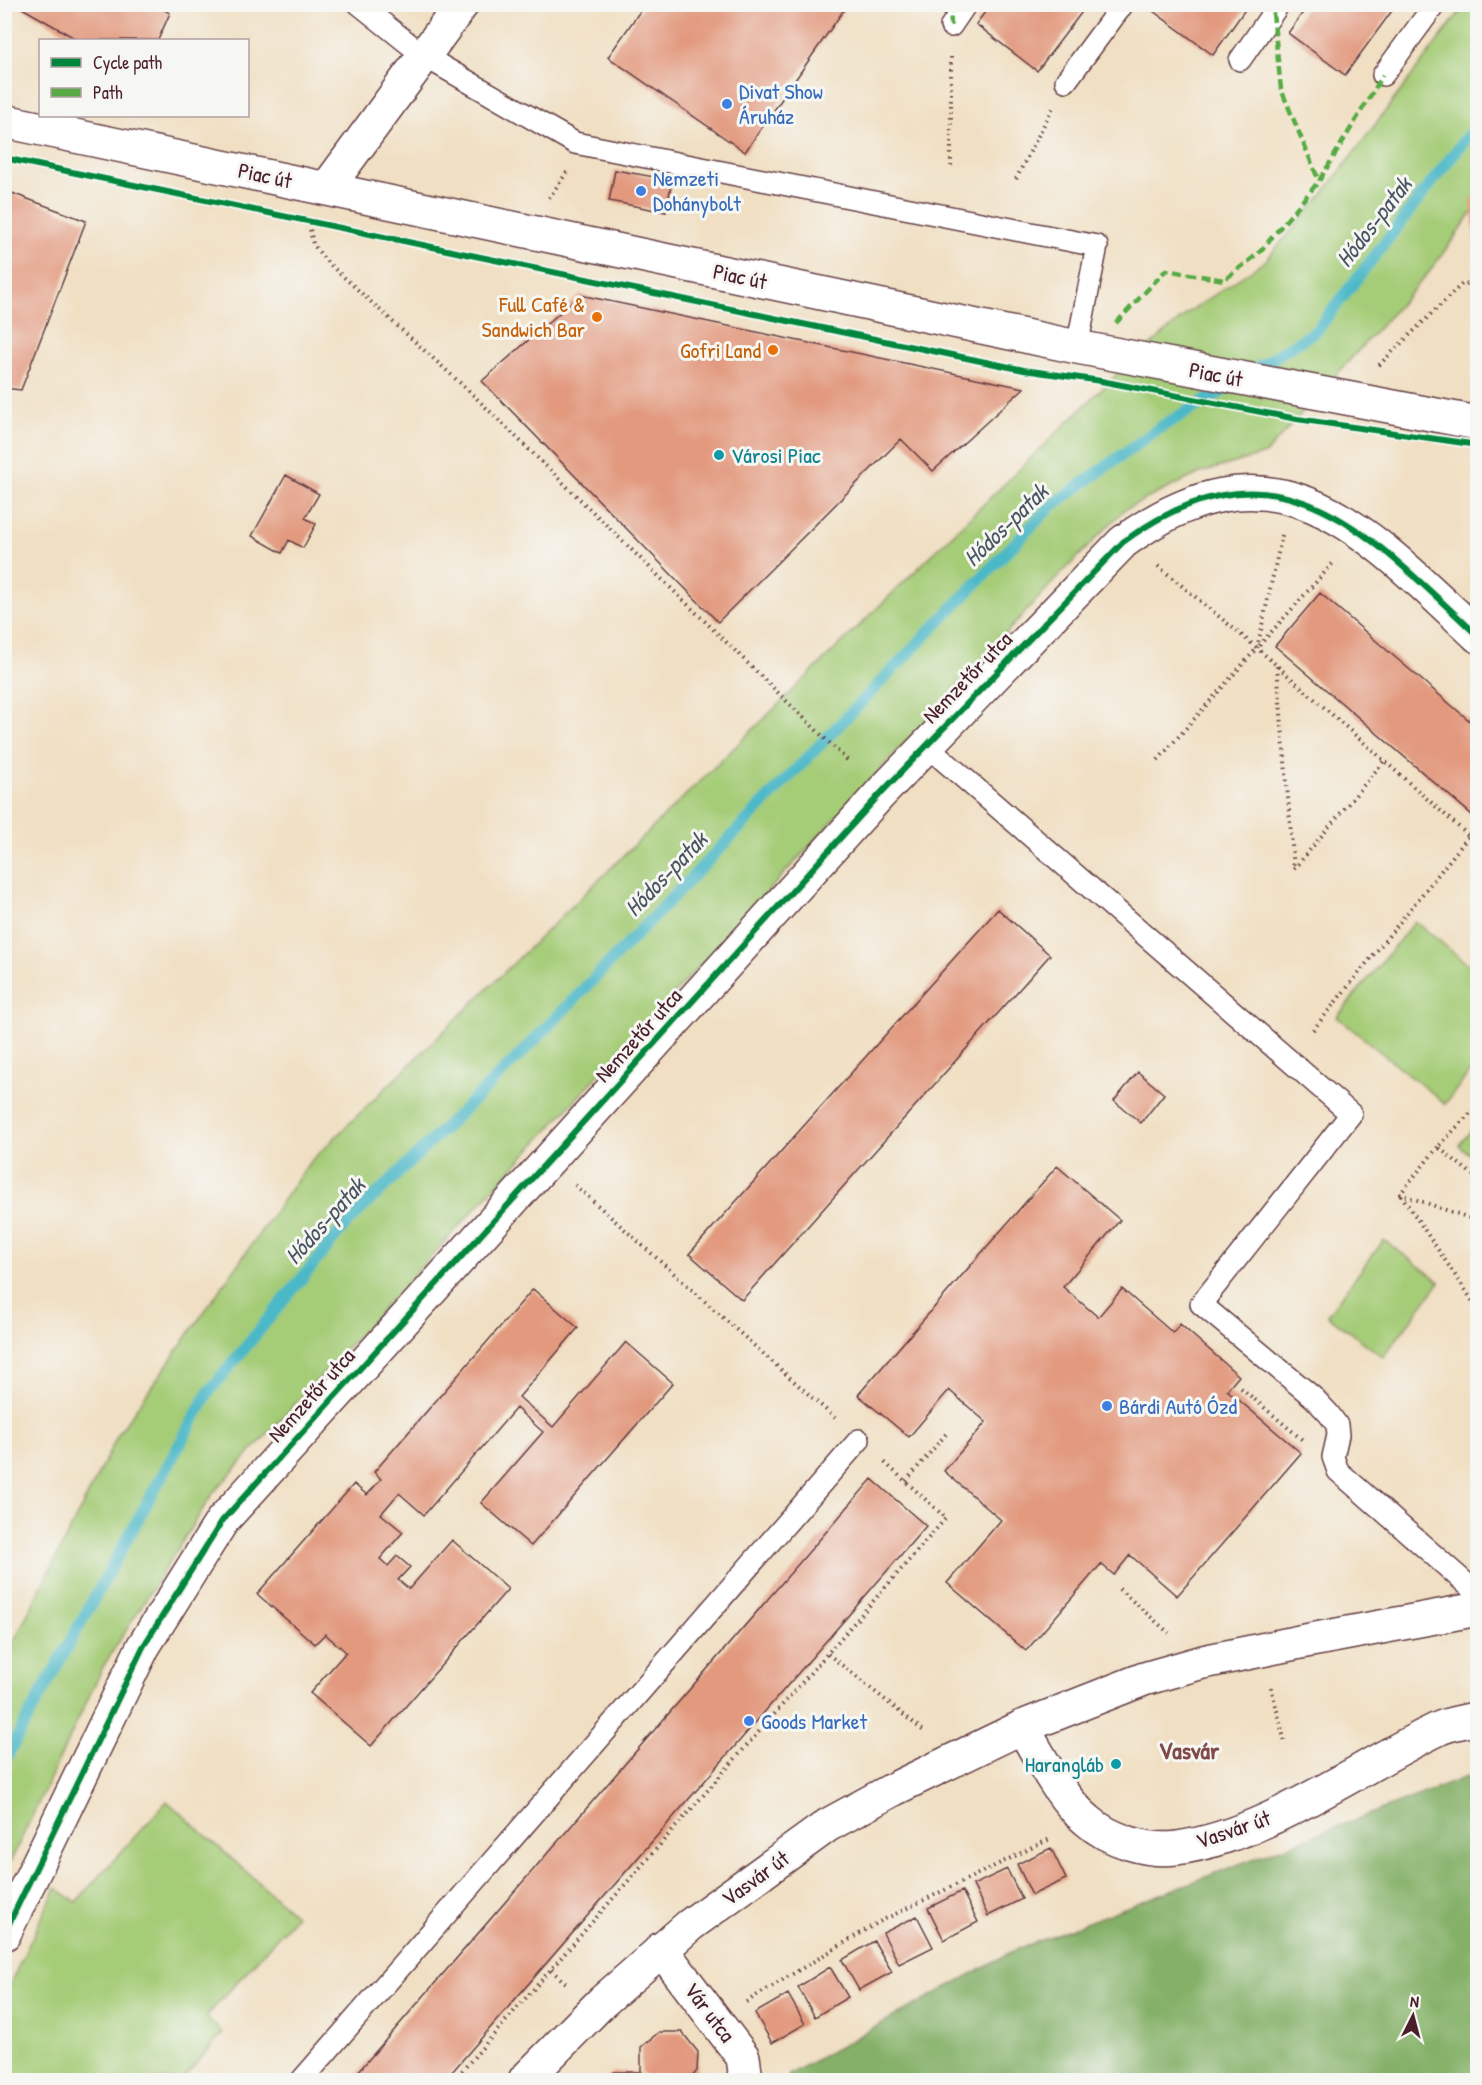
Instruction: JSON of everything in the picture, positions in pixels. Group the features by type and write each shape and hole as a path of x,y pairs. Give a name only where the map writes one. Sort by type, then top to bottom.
{"street":[{"path":"327,188 462,4"},
{"name":"Piac út","path":"4,121 1077,347 1309,393 1478,423"},
{"name":"Nemzetőr utca","path":"4,1934 143,1647 222,1521 926,745 1123,542 1150,522 1180,506 1222,495 1268,494 1290,498 1315,505 1386,549 1478,636"},
{"name":"Vasvár út","path":"525,2080 602,2002 661,1949 828,1825 894,1789 1022,1727 1144,1679 1203,1662 1478,1609"},
{"name":"Vasvár út","path":"1022,1727 1070,1803 1087,1821 1110,1836 1140,1846 1175,1848 1254,1826 1440,1728 1478,1718"},
{"name":"Vár utca","path":"661,1949 717,2019 743,2057 746,2072 743,2080"}],"lane":[{"path":"359,4 424,56 575,144 1096,246 1077,347"},
{"path":"951,26 966,4"},
{"path":"1066,81 1123,4"},
{"path":"1240,60 1279,4"},
{"path":"1383,75 1436,4"},
{"path":"926,745 1351,1114 1201,1304 1321,1406 1337,1425 1338,1435 1333,1457 1338,1471 1478,1594"},
{"path":"302,2080 859,1440"}],"path":[{"path":"951,26 951,166"},
{"path":"1016,179 1066,81"},
{"path":"548,200 585,145"},
{"path":"327,188 316,203 309,223 313,244 324,260 469,391 850,763"},
{"path":"299,220 320,225"},
{"path":"1344,399 1464,283 1478,286"},
{"path":"1257,648 1290,498"},
{"path":"1158,760 1359,531"},
{"path":"1151,560 1257,648 1478,844"},
{"path":"1277,666 1294,869 1384,761"},
{"path":"1313,1030 1468,836"},
{"path":"1400,1194 1438,1147 1478,1105"},
{"path":"1438,1147 1478,1179"},
{"path":"1400,1194 1478,1221"},
{"path":"1400,1194 1478,1309"},
{"path":"1241,1388 1278,1418"},
{"path":"906,1482 946,1434"},
{"path":"1119,1589 1169,1633"},
{"path":"828,1654 928,1734"},
{"path":"1269,1681 1285,1743"},
{"path":"717,2019 879,1922 1087,1821"},
{"path":"551,1970 569,1987"}],"green space":[{"path":"1465,5 1477,5 1477,206 1430,271 1265,454 1200,473 1125,509 1055,580 213,1493 104,1665 5,1873 5,1659 119,1433 309,1163 1119,372 1189,312 1265,261 1323,194"},
{"path":"1415,921 1477,972 1477,1063 1445,1104 1337,1017"},
{"path":"1477,1124 1477,1161 1459,1145"},
{"path":"1384,1240 1440,1282 1383,1357 1327,1315"},
{"path":"1477,1773 1477,2080 786,2080 790,2074 1015,1950"},
{"path":"167,1801 296,1916 206,2017 223,2033 182,2080 5,2080 5,1994 56,1888 76,1902"}],"building":[{"path":"15,4 153,4 170,13 158,39 76,39"},
{"name":"Divat Show Áruház","path":"645,4 848,4 745,152 608,57"},
{"path":"991,4 1088,4 1037,71 976,24"},
{"path":"1152,4 1249,4 1213,55 1149,8"},
{"path":"1309,4 1397,4 1345,75 1288,33"},
{"name":"Nemzeti Dohánybolt","path":"615,170 672,180 666,212 609,201"},
{"path":"4,190 86,221 21,390 4,388"},
{"path":"1478,192 1478,249 1476,249 1471,200"},
{"name":"Városi Piac","path":"580,295 1024,388 933,471 901,439 718,622 482,381"},
{"path":"286,475 319,494 305,518 316,524 303,548 289,540 282,553 252,536"},
{"path":"1320,593 1478,728 1478,820 1275,646"},
{"path":"998,909 1050,955 742,1300 689,1254"},
{"path":"1138,1072 1164,1094 1141,1123 1114,1101"},
{"name":"Bárdi Autó Ózd","path":"1057,1166 1120,1220 1063,1287 1098,1317 1122,1289 1173,1333 1180,1324 1239,1376 1227,1390 1301,1453 1177,1596 1130,1555 1114,1575 1101,1564 1026,1651 947,1583 1001,1520 944,1471 986,1422 949,1390 909,1437 858,1395"},
{"path":"533,1289 578,1328 519,1397 553,1427 626,1342 673,1383 531,1546 481,1503 543,1432 516,1408 424,1515 399,1493 381,1514 403,1532 380,1559 388,1566 397,1556 410,1567 398,1580 409,1589 452,1540 508,1589 371,1746 310,1693 346,1652 325,1634 315,1644 257,1594 354,1484 367,1495 381,1479 374,1472"},
{"path":"872,1479 926,1526 445,2080 351,2080"},
{"path":"1051,1848 1066,1879 1032,1895 1017,1864"},
{"path":"1007,1869 1022,1899 988,1916 973,1885"},
{"path":"962,1891 978,1922 944,1940 928,1908"},
{"path":"917,1916 933,1947 899,1964 883,1933"},
{"path":"874,1941 892,1972 859,1990 842,1960"},
{"path":"830,1967 848,1997 815,2017 798,1987"},
{"path":"788,1994 805,2024 772,2043 755,2013"},
{"path":"659,2032 682,2032 698,2052 697,2071 689,2080 648,2080 641,2072 641,2047"},
{"path":"614,2072 638,2072 645,2080 604,2080"}],"waterway":[{"name":"Hódos-patak","path":"1250,373 1317,330 1478,123"},
{"name":"Hódos-patak","path":"4,1761 208,1393 347,1223 523,1052 1049,508 1159,428 1236,383"}],"marked path":[{"path":"950,4 951,26"},
{"path":"1273,13 1281,89 1319,181"},
{"path":"1116,323 1166,270 1224,280 1258,254 1319,181 1383,75"}],"cycle path":[{"path":"4,158 1024,370 1101,381 1297,419 1478,445"},
{"path":"4,1934 143,1647 222,1521 881,793 1123,542 1178,509 1228,494 1273,494 1316,507 1357,530 1397,561 1478,636"}],"place":[{"name":"Divat Show Áruház","path":"727,104"},
{"name":"Nemzeti Dohánybolt","path":"641,191"},
{"name":"Full Café & Sandwich Bar","path":"597,317"},
{"name":"Gofri Land","path":"773,350"},
{"name":"Városi Piac","path":"719,455"},
{"name":"Bárdi Autó Ózd","path":"1107,1406"},
{"name":"Goods Market","path":"749,1721"},
{"name":"Harangláb","path":"1116,1764"}],"district":[{"name":"Vasvár","path":"1189,1751"}]}
